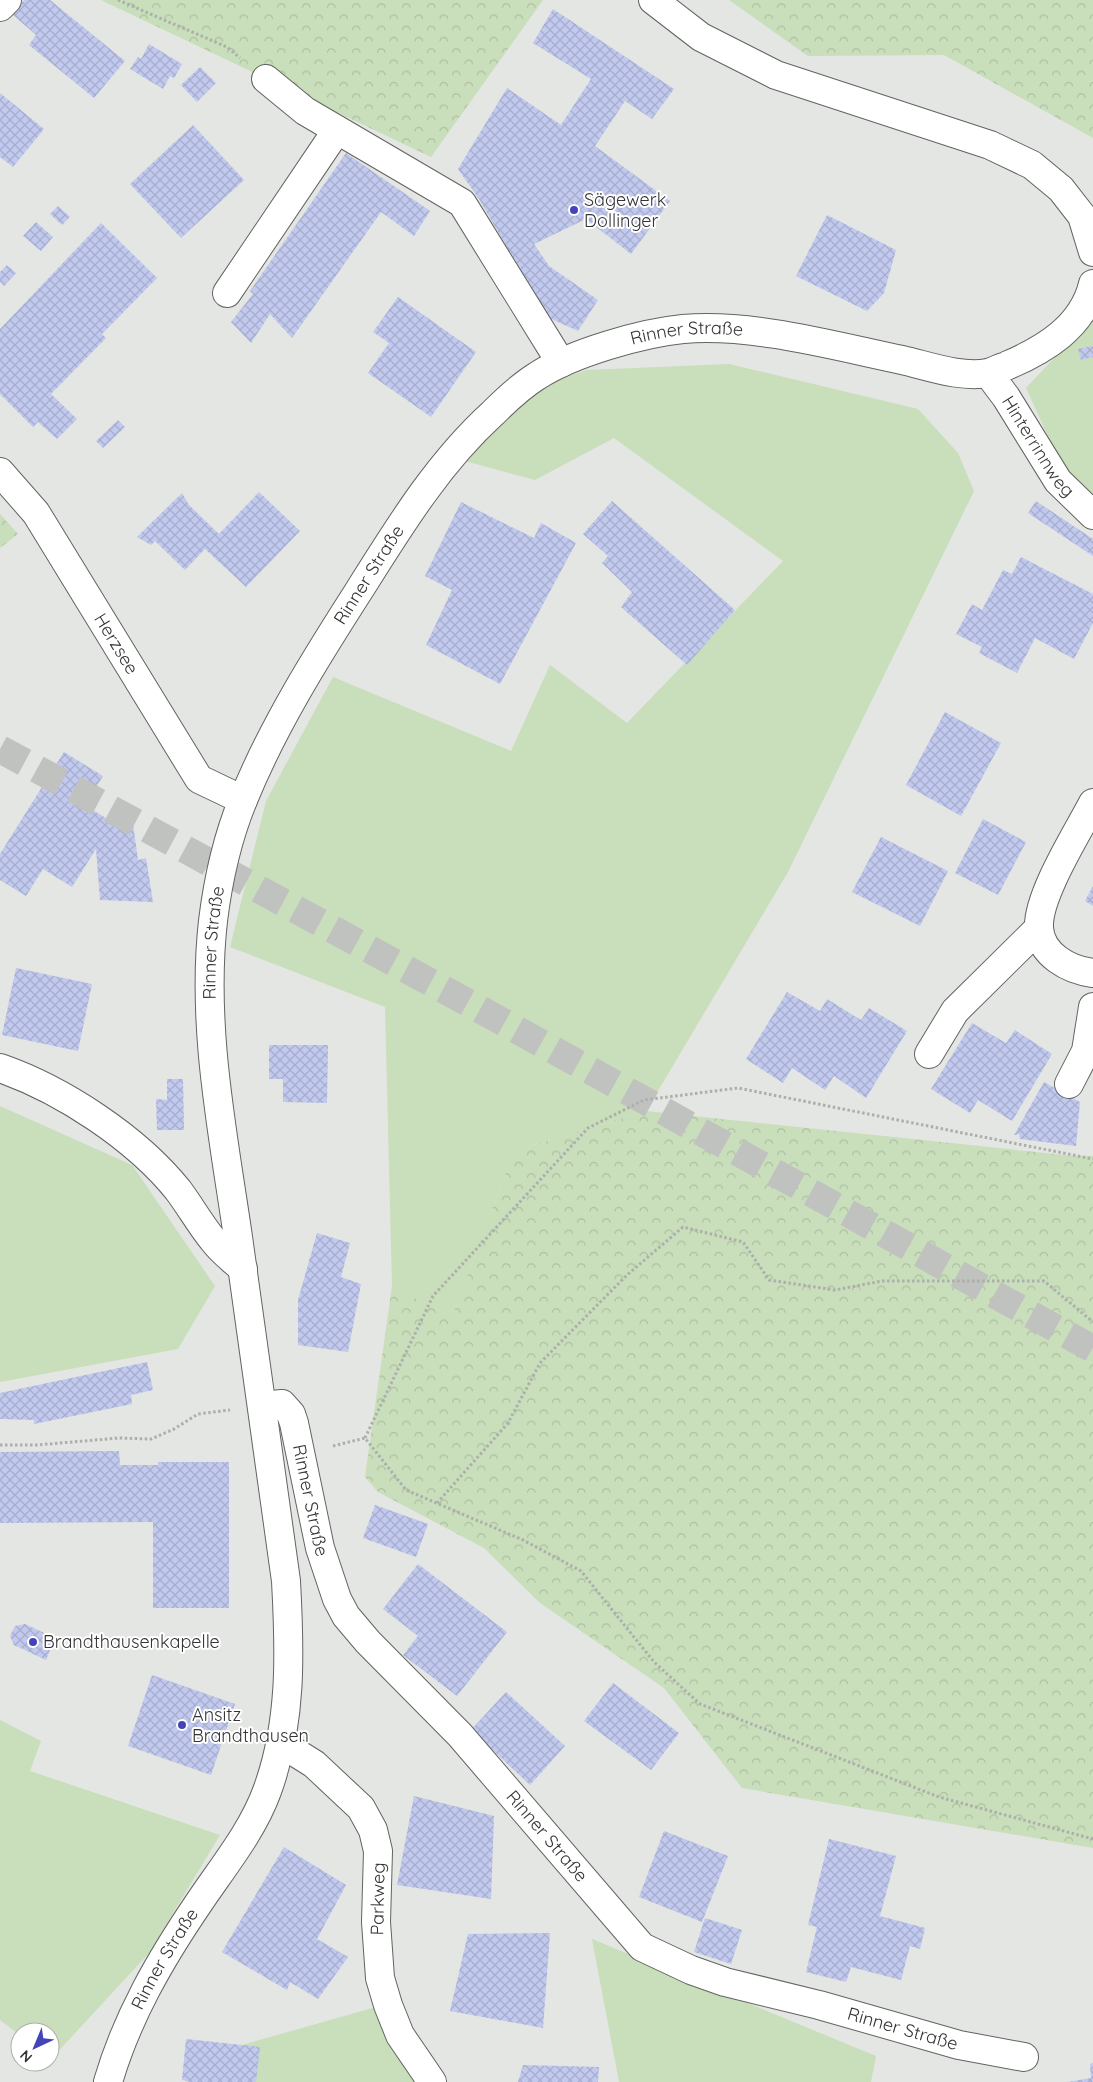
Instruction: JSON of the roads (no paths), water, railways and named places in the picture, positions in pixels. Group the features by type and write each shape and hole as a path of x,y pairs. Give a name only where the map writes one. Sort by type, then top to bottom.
{"main road":[{"path":"0,8 7,0"},
{"path":"653,0 701,37 776,75 990,145 1032,164 1061,189 1082,216 1093,252"},
{"path":"266,79 305,111 462,203 561,363"},
{"path":"227,293 337,130"},
{"name":"Rinner Straße","path":"108,2082 132,2015 147,1986 181,1929 255,1817 267,1792 282,1744 289,1662 286,1581 212,1058 210,986 213,926 218,886 224,859 243,800 301,685 400,526 441,468 473,430 505,401 535,377 561,363 619,342 684,329 737,330 799,338 960,373 988,373 1030,356 1057,339 1076,319 1090,295 1093,284"},
{"name":"Hinterrinnweg","path":"988,373 1006,397 1058,481 1093,515"},
{"name":"Herzsee","path":"0,472 36,513 199,779 243,800"},
{"path":"1093,802 1047,894 1041,912 1039,928 1042,942 1052,955 1065,965 1081,972 1093,973"},
{"path":"929,1054 955,1011 1039,928"},
{"path":"1069,1084 1086,1051 1093,1007"},
{"path":"0,1068 18,1074 65,1098 128,1141 155,1165 178,1190 214,1242 243,1269"},
{"name":"Rinner Straße","path":"262,1406 282,1404 291,1414 320,1548 337,1599 346,1616 368,1642 460,1735 642,1947 691,1970 725,1982 828,2007 960,2046 1024,2057"},
{"name":"Parkweg","path":"282,1744 314,1764 361,1808 373,1830 378,1851 376,1922 380,1978 400,2035 432,2082"}],"tunnel":[{"path":"0,749 465,1001 1093,1349"}],"place":[{"name":"Sägewerk Dollinger","path":"574,210"},
{"name":"Brandthausenkapelle","path":"33,1642"},
{"name":"Ansitz Brandthausen","path":"182,1725"}]}
